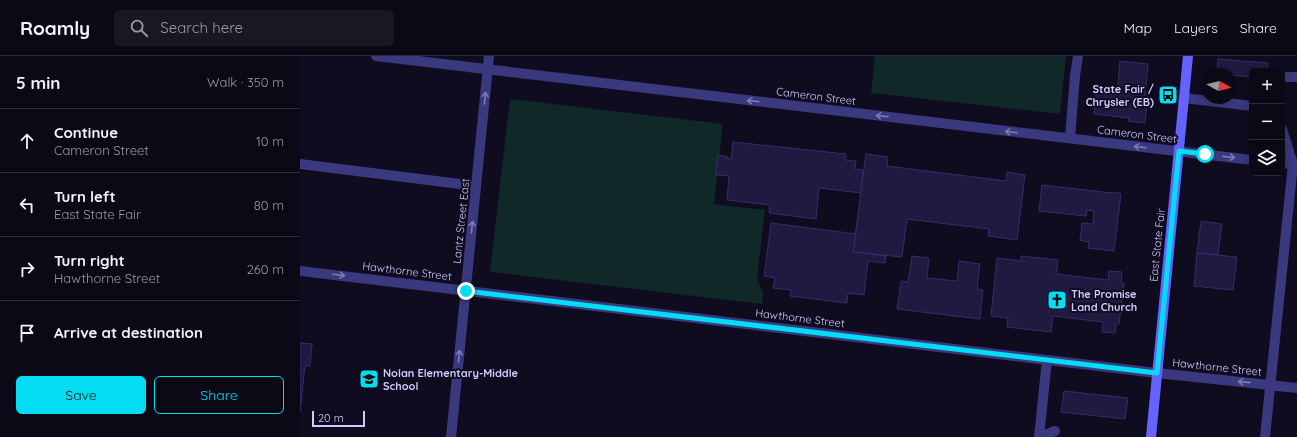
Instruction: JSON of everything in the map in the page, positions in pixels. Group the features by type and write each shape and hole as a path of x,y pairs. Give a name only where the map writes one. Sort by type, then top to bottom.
{"street":[{"name":"Cameron Street","path":"376,56 1249,160"},
{"name":"Lantz Street East","path":"451,437 489,56"},
{"path":"1070,138 1078,56"},
{"name":"East State Fair","path":"1150,437 1188,56"},
{"path":"1285,77 1297,77"},
{"path":"1184,98 1249,106"},
{"path":"1265,437 1295,165 1285,137"},
{"path":"1285,163 1295,165"},
{"path":"300,164 476,186"},
{"name":"Hawthorne Street","path":"300,271 1157,373 1297,388"},
{"path":"1047,360 1040,437 1055,431"}],"green space":[{"path":"875,56 1066,56 1060,114 871,93"},
{"path":"510,99 723,124 714,204 765,210 757,278 763,293 762,304 490,272"}],"building":[{"path":"1218,59 1268,63 1267,68 1249,68 1249,77 1237,76 1237,68 1217,68"},
{"path":"1120,61 1148,64 1145,97 1148,98 1145,123 1128,121 1129,118 1094,114 1096,93 1117,95"},
{"path":"733,142 846,154 845,160 856,161 855,169 863,170 861,193 819,188 816,219 769,213 770,205 727,200 729,176 716,175 718,155 731,159"},
{"path":"866,154 888,157 887,166 1006,181 1007,172 1025,175 1017,240 988,236 989,229 907,219 902,257 853,252"},
{"path":"1042,185 1112,193 1116,192 1121,194 1114,251 1088,248 1089,242 1080,240 1082,223 1093,224 1094,211 1087,210 1086,216 1039,211"},
{"path":"1201,221 1222,224 1218,255 1197,253"},
{"path":"771,223 856,234 853,252 886,256 885,263 868,261 864,295 848,293 847,303 790,296 791,290 773,288 775,278 764,276"},
{"path":"1197,253 1237,257 1233,290 1194,286"},
{"path":"912,256 929,258 927,278 957,281 959,261 980,264 977,289 983,290 980,319 897,309 901,281 908,282"},
{"name":"The Promise Land Church","path":"1021,256 1058,260 1056,274 1108,280 1109,271 1122,272 1121,283 1124,283 1119,324 1116,324 1115,333 1102,332 1103,322 1053,316 1051,332 1007,327 1008,318 991,316 997,258 1021,261"},
{"path":"300,343 312,344 310,366 305,366 300,412"},
{"path":"1064,391 1128,398 1125,419 1061,412"}],"place":[{"name":"State Fair / Chrysler (EB)","path":"1168,95"},
{"name":"The Promise Land Church","path":"1057,300"},
{"name":"Nolan Elementary-Middle School","path":"369,379"}],"route":[{"path":"466,291 1157,373 1179,151 1205,154"}]}
